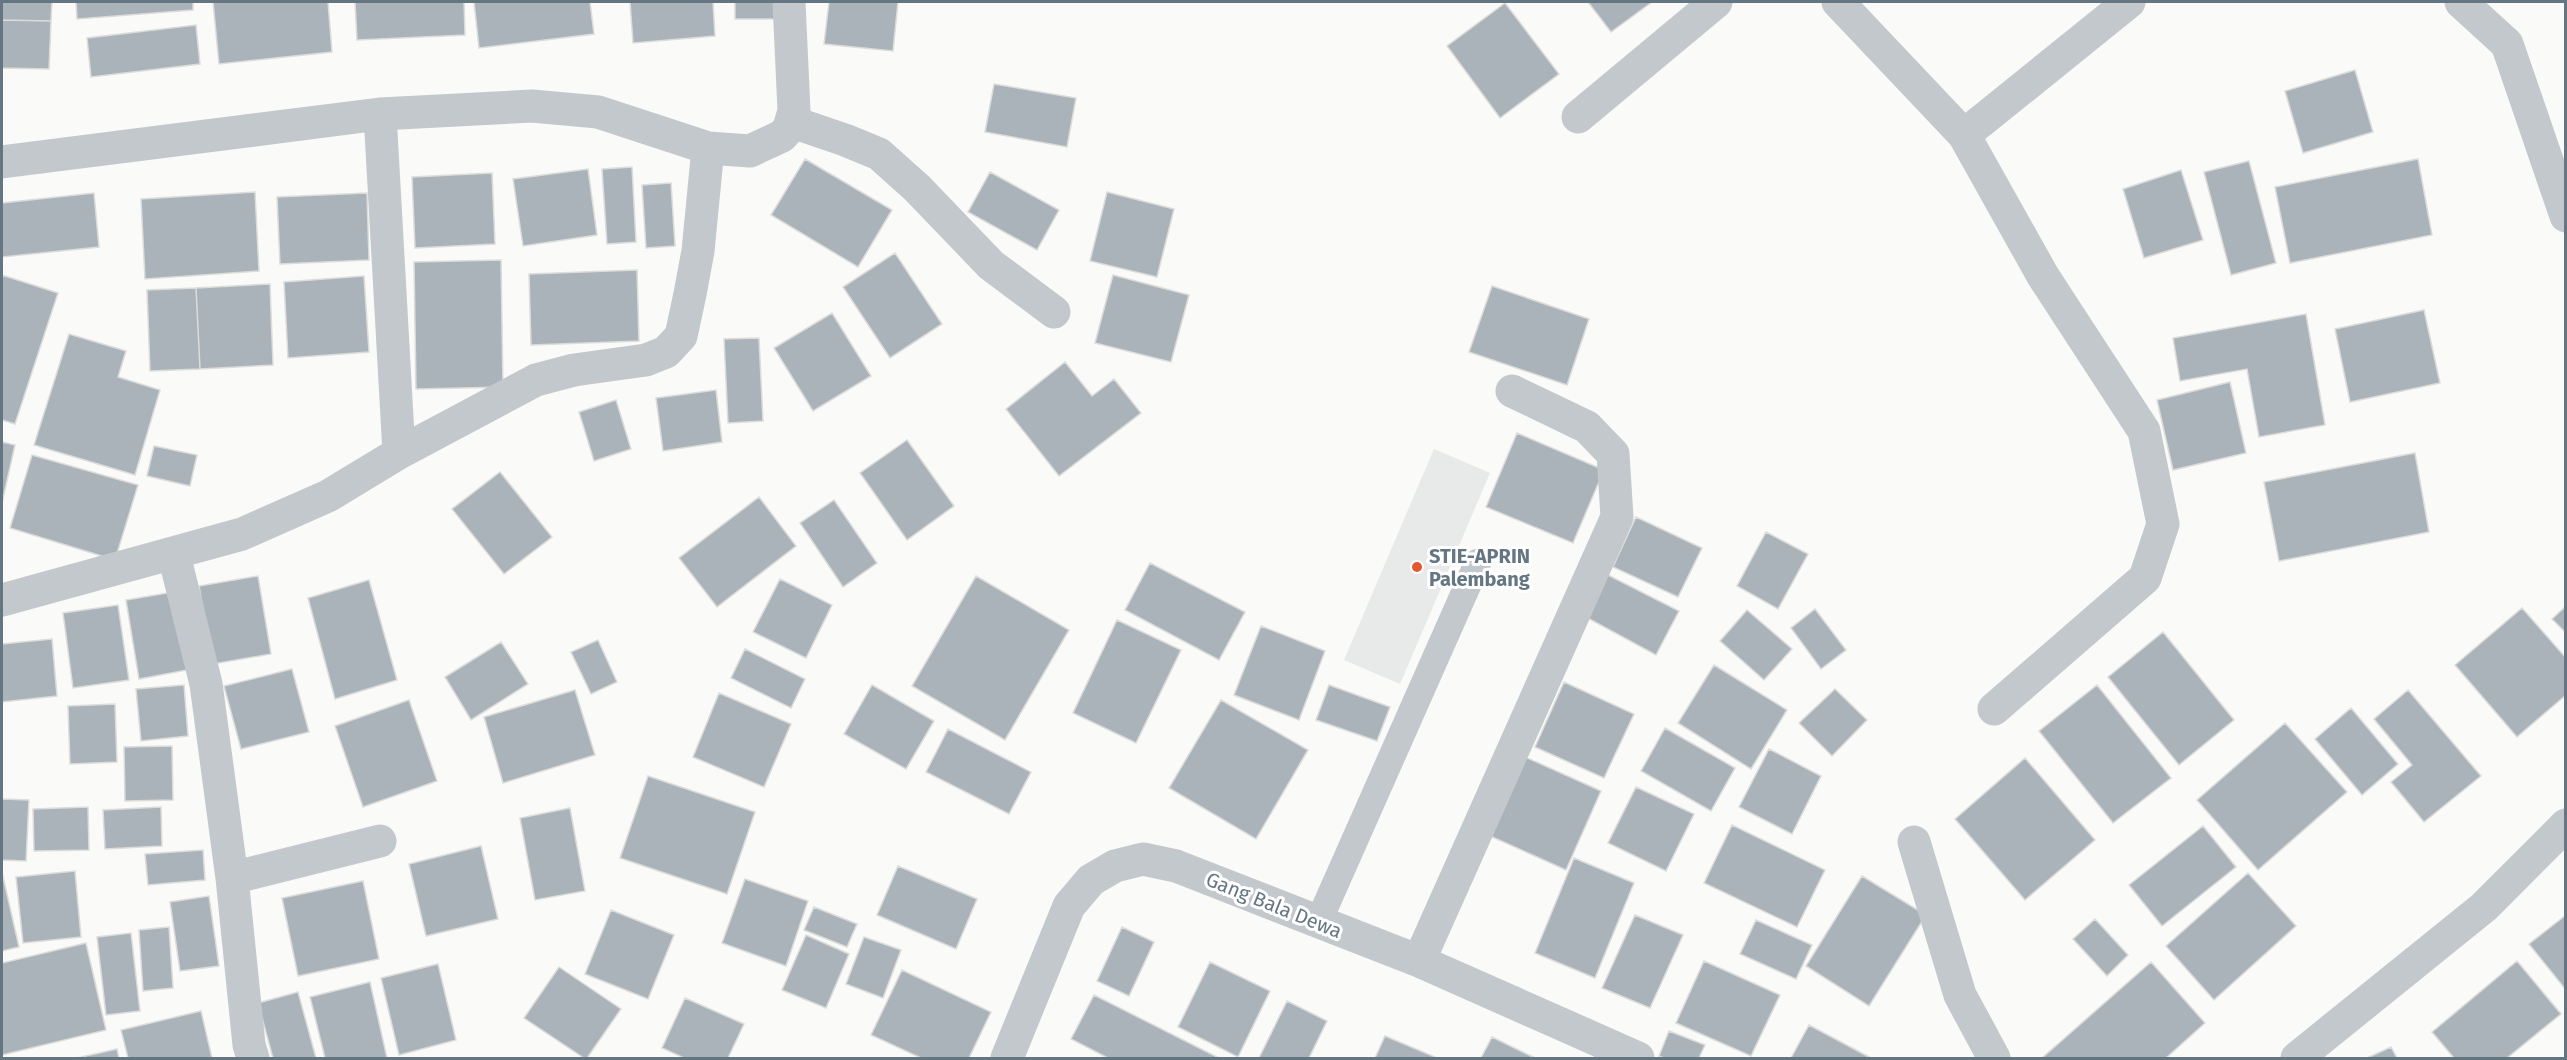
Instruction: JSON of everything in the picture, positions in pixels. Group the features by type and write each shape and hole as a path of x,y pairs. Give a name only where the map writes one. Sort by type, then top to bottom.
{"street":[{"path":"2,162 380,114 532,106 598,112 708,148 750,151 782,136 792,122 794,111 789,2"},
{"path":"1578,117 1716,2"},
{"path":"1838,2 1964,135 2043,276 2144,431 2163,525 2145,578 1994,709"},
{"path":"1964,135 2129,2"},
{"path":"2462,2 2507,44 2565,216"},
{"path":"380,114 399,453"},
{"path":"792,122 879,154 917,188 991,265 1054,312"},
{"path":"2,600 174,555 242,534 317,501 399,453 536,380 574,370 646,360 666,352 681,336 690,294 698,251 708,148"},
{"path":"1419,961 1617,517 1613,453 1587,427 1512,391"},
{"path":"174,555 206,684 232,878 249,1045 253,1059"},
{"path":"2297,1059 2484,907 2565,825"},
{"path":"232,878 380,841"},
{"path":"1914,842 1960,995 1994,1059"},
{"name":"Gang Bala Dewa","path":"1007,1059 1069,906 1091,880 1115,866 1143,859 1176,866 1419,961 1638,1059"}],"lane":[{"path":"1318,923 1478,562"}],"shaded area":[{"name":"STIE-APRIN Palembang","path":"1434,449 1490,473 1400,684 1344,660"}],"building":[{"path":"2,2 52,2 51,21 2,20"},
{"path":"76,2 193,2 193,10 77,19"},
{"path":"213,2 328,2 332,52 219,64"},
{"path":"355,2 464,2 465,35 357,40"},
{"path":"474,2 590,2 594,34 479,48"},
{"path":"630,2 713,2 715,36 633,43"},
{"path":"735,2 778,2 778,19 735,19"},
{"path":"829,2 898,2 893,51 824,44"},
{"path":"1588,2 1652,2 1611,32"},
{"path":"1505,3 1559,74 1500,118 1447,46"},
{"path":"2,20 51,21 49,69 2,68"},
{"path":"196,25 200,64 91,77 87,38"},
{"path":"2355,70 2373,132 2303,153 2285,91"},
{"path":"994,84 1076,98 1067,147 985,132"},
{"path":"805,159 892,210 858,267 771,215"},
{"path":"2418,159 2432,235 2290,263 2275,187"},
{"path":"2249,161 2276,263 2231,275 2204,172"},
{"path":"632,167 636,242 607,244 602,169"},
{"path":"588,169 597,235 523,246 513,179"},
{"path":"2181,170 2203,240 2144,258 2123,189"},
{"path":"990,172 1059,210 1037,250 968,212"},
{"path":"492,173 495,244 415,248 412,177"},
{"path":"671,183 675,246 646,248 642,185"},
{"path":"255,192 259,271 145,279 141,199"},
{"path":"1107,192 1174,209 1157,277 1090,261"},
{"path":"94,193 99,247 2,257 2,203"},
{"path":"367,193 369,260 280,264 277,197"},
{"path":"895,253 942,324 890,358 843,287"},
{"path":"501,260 503,387 416,389 414,262"},
{"path":"637,270 639,341 531,345 529,274"},
{"path":"2,275 58,293 15,424 2,420"},
{"path":"1113,275 1189,295 1171,362 1095,343"},
{"path":"364,276 369,352 288,358 284,282"},
{"path":"270,284 273,365 200,369 196,288"},
{"path":"1492,286 1589,319 1567,385 1469,352"},
{"path":"196,288 200,369 150,371 147,290"},
{"path":"2424,310 2440,383 2350,402 2335,329"},
{"path":"832,313 871,376 813,411 774,348"},
{"path":"2306,314 2325,425 2259,437 2247,369 2180,381 2173,338"},
{"path":"69,334 126,351 118,377 160,390 135,475 34,445"},
{"path":"759,338 763,421 728,423 724,339"},
{"path":"1065,362 1092,396 1114,379 1141,413 1059,476 1006,409"},
{"path":"2230,382 2246,453 2173,470 2157,400"},
{"path":"716,390 722,442 663,451 656,398"},
{"path":"616,400 631,449 594,461 579,412"},
{"path":"1517,433 1604,470 1573,543 1486,507"},
{"path":"907,440 954,506 907,540 860,473"},
{"path":"2,442 15,445 2,503"},
{"path":"154,446 197,455 190,486 147,476"},
{"path":"2415,453 2429,532 2279,561 2264,482"},
{"path":"32,455 138,485 115,560 10,528"},
{"path":"500,472 552,537 504,574 452,509"},
{"path":"759,497 796,546 717,607 679,558"},
{"path":"834,500 877,563 843,587 800,523"},
{"path":"1636,517 1702,548 1678,597 1613,567"},
{"path":"1766,532 1808,554 1778,609 1737,586"},
{"path":"1150,563 1245,612 1219,660 1125,610"},
{"path":"1604,573 1679,611 1656,655 1582,615"},
{"path":"258,576 271,654 213,664 199,586"},
{"path":"976,576 1069,630 1005,740 912,686"},
{"path":"780,579 832,605 806,658 753,632"},
{"path":"369,580 397,680 335,699 308,598"},
{"path":"173,592 187,670 139,679 126,600"},
{"path":"118,605 129,680 73,688 63,613"},
{"path":"2566,606 2566,633 2552,619"},
{"path":"2522,608 2566,658 2566,695 2517,737 2455,665"},
{"path":"1815,609 1846,650 1821,669 1791,628"},
{"path":"1747,610 1792,649 1764,680 1720,641"},
{"path":"1117,620 1181,650 1136,743 1073,713"},
{"path":"1261,626 1325,651 1299,720 1234,695"},
{"path":"2163,632 2234,720 2179,765 2108,677"},
{"path":"52,639 57,696 2,702 2,644"},
{"path":"598,640 617,682 591,694 571,652"},
{"path":"501,642 528,684 471,720 445,677"},
{"path":"745,649 805,679 791,708 731,678"},
{"path":"1714,665 1787,710 1751,769 1678,723"},
{"path":"292,669 309,732 241,749 224,686"},
{"path":"1564,682 1634,714 1604,778 1535,747"},
{"path":"184,685 188,736 141,741 136,689"},
{"path":"872,685 934,721 906,769 844,734"},
{"path":"1329,685 1390,707 1377,741 1316,720"},
{"path":"2097,685 2171,778 2113,823 2039,731"},
{"path":"1835,689 1867,720 1832,756 1799,723"},
{"path":"575,690 595,755 503,783 484,717"},
{"path":"2408,690 2481,776 2424,822 2391,782 2412,765 2374,719"},
{"path":"719,693 791,724 764,787 693,757"},
{"path":"409,700 437,781 363,807 335,726"},
{"path":"1221,700 1308,750 1256,839 1169,788"},
{"path":"115,704 117,762 70,764 68,706"},
{"path":"2351,708 2398,764 2362,795 2315,739"},
{"path":"2285,723 2347,792 2258,870 2197,800"},
{"path":"1665,728 1735,768 1711,811 1641,771"},
{"path":"948,729 1031,772 1009,814 926,772"},
{"path":"172,746 173,800 125,801 124,747"},
{"path":"1769,749 1821,776 1792,834 1739,807"},
{"path":"1523,756 1601,791 1566,870 1488,835"},
{"path":"2025,758 2095,840 2025,900 1955,819"},
{"path":"648,776 755,812 727,894 620,858"},
{"path":"1636,787 1694,814 1666,871 1608,843"},
{"path":"2,799 29,800 26,861 2,860"},
{"path":"88,807 89,850 34,851 33,809"},
{"path":"161,807 162,846 105,849 103,810"},
{"path":"570,808 585,891 535,900 520,818"},
{"path":"1732,825 1825,870 1797,927 1704,883"},
{"path":"2203,826 2236,867 2162,926 2129,885"},
{"path":"481,846 498,919 426,936 409,864"},
{"path":"203,850 205,880 148,885 145,854"},
{"path":"1574,858 1634,883 1595,978 1535,953"},
{"path":"898,866 977,899 956,949 877,915"},
{"path":"75,871 81,937 23,943 16,877"},
{"path":"2,872 19,947 2,951"},
{"path":"2248,873 2296,926 2214,1000 2166,946"},
{"path":"1862,876 1926,915 1869,1006 1806,966"},
{"path":"745,879 808,901 786,966 722,943"},
{"path":"363,881 379,959 298,976 282,898"},
{"path":"209,896 219,966 180,971 170,902"},
{"path":"814,907 857,924 847,947 804,930"},
{"path":"611,910 674,935 648,999 585,974"},
{"path":"1635,915 1683,935 1650,1008 1602,988"},
{"path":"2566,915 2566,990 2529,944"},
{"path":"2095,919 2128,955 2107,976 2073,939"},
{"path":"1756,920 1812,945 1796,979 1740,954"},
{"path":"169,927 173,988 143,991 139,930"},
{"path":"1122,927 1154,942 1129,996 1097,981"},
{"path":"131,933 140,1011 106,1015 97,937"},
{"path":"806,935 849,954 826,1008 782,990"},
{"path":"864,937 901,950 883,998 846,984"},
{"path":"86,943 106,1030 2,1055 2,963"},
{"path":"1704,961 1780,995 1751,1056 1676,1023"},
{"path":"2517,961 2561,1014 2507,1058 2454,1058 2432,1032"},
{"path":"1210,962 1270,991 1238,1057 1178,1027"},
{"path":"2151,962 2205,1023 2166,1058 2042,1058"},
{"path":"438,964 456,1040 399,1055 381,978"},
{"path":"559,967 621,1009 587,1058 524,1018"},
{"path":"902,970 991,1012 969,1058 921,1058 871,1035"},
{"path":"370,982 387,1058 325,1058 310,997"},
{"path":"298,992 316,1058 273,1058 258,1003"},
{"path":"1094,995 1219,1058 1108,1058 1071,1039"},
{"path":"685,998 744,1024 728,1058 684,1058 662,1048"},
{"path":"1287,1001 1327,1021 1309,1058 1259,1058"},
{"path":"201,1011 212,1058 128,1058 121,1030"},
{"path":"1809,1025 1871,1058 1791,1058"},
{"path":"1669,1031 1705,1045 1699,1058 1659,1056"},
{"path":"1385,1036 1435,1057 1375,1058"},
{"path":"1492,1037 1535,1058 1481,1058"},
{"path":"2391,1047 2397,1058 2367,1058"},
{"path":"117,1049 119,1058 77,1058"}],"place":[{"name":"STIE-APRIN Palembang","path":"1417,567"}]}
